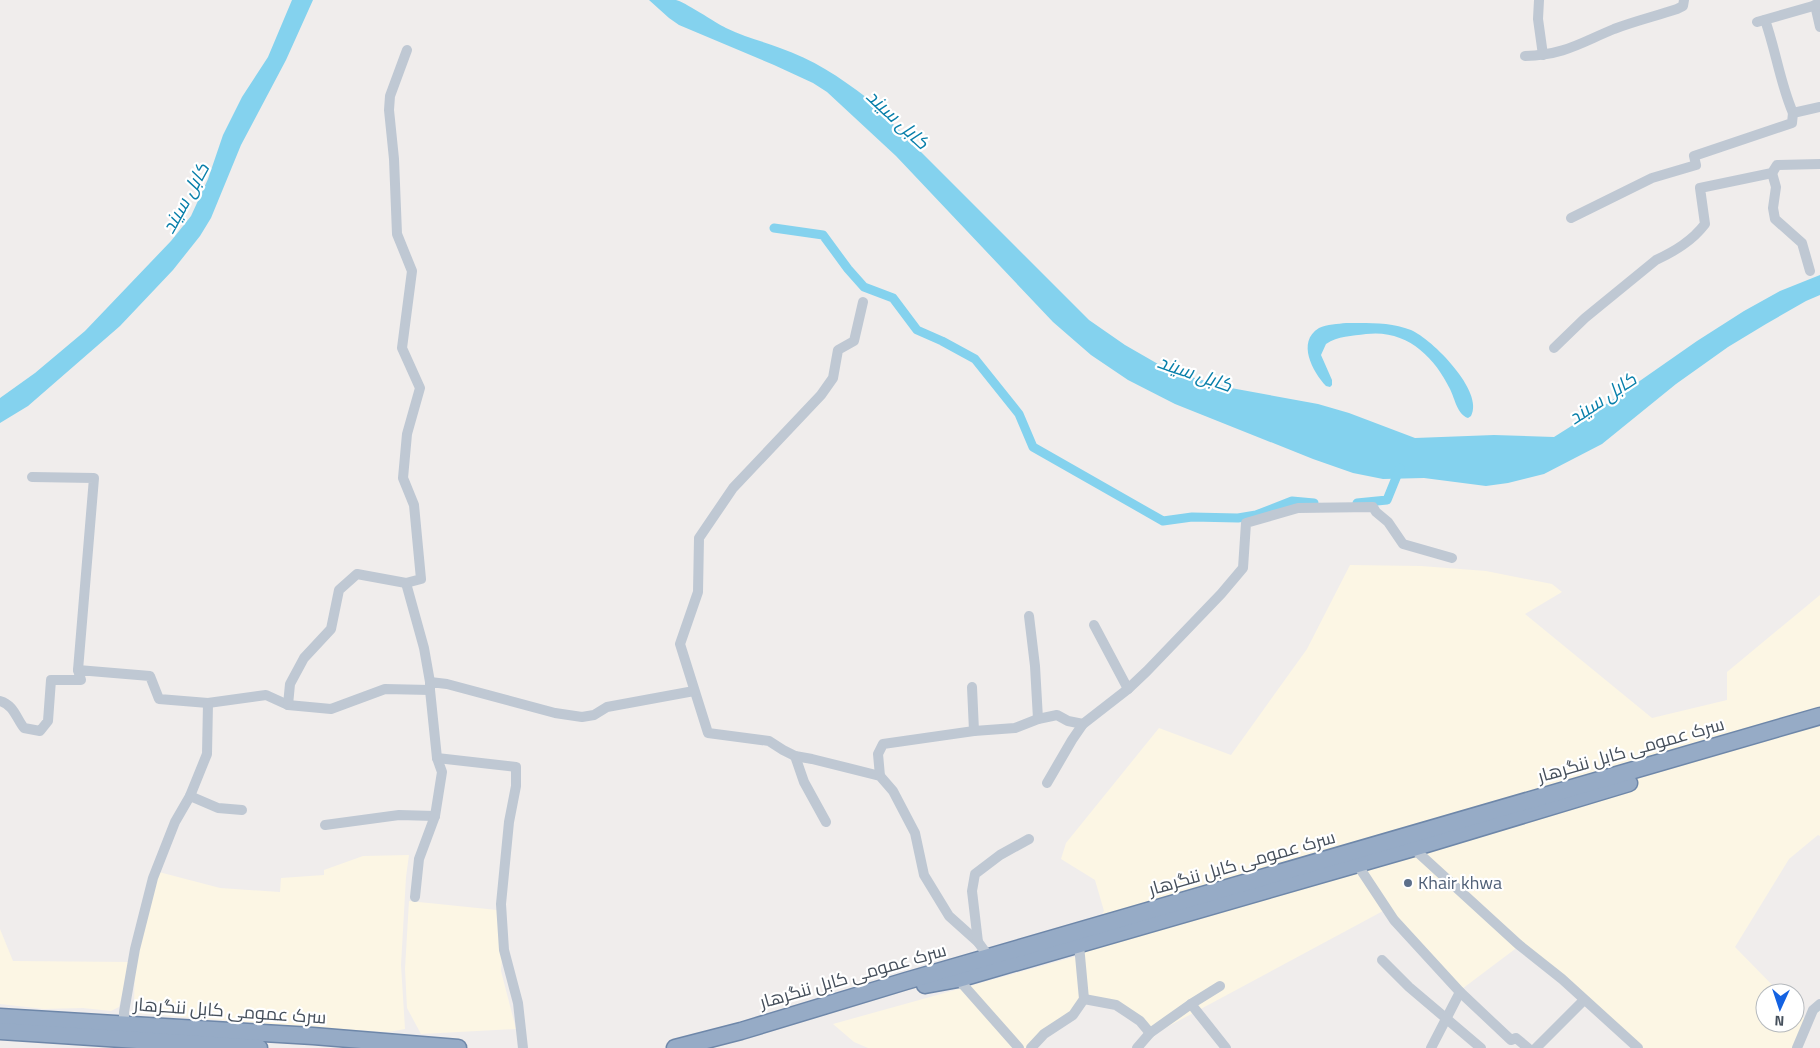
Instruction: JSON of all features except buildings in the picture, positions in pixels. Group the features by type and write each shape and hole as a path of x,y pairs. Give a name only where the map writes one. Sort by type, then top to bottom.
{"highway":[{"name":"سرک عمومی کابل ننگرهار","path":"675,1048 1820,716"},
{"name":"سرک عمومی کابل ننگرهار","path":"720,1048 768,1031 922,985 958,980 1820,727"},
{"name":"سرک عمومی کابل ننگرهار","path":"0,1017 124,1023 458,1048"},
{"name":"سرک عمومی کابل ننگرهار","path":"0,1031 259,1048"}],"street":[{"path":"1539,0 1538,20 1543,55"},
{"path":"1525,56 1560,52 1613,30 1677,9 1683,6 1684,0"},
{"path":"1570,218 1652,178 1696,165 1694,156 1792,123 1793,113 1781,81 1773,41 1761,21 1818,5 1820,27"},
{"path":"288,705 290,684 304,658 330,629 339,590 357,574 406,583 421,579 414,505 403,478 407,434 420,388 402,348 412,271 397,234 394,159 389,110 390,96 407,50"},
{"path":"1793,113 1820,107"},
{"path":"1554,348 1585,318 1656,260 1696,236 1705,224 1700,188 1772,173 1777,165 1820,164"},
{"path":"1772,173 1776,187 1773,208 1775,218 1802,243 1810,271"},
{"path":"863,302 854,341 838,350 833,378 822,395 733,488 700,538 698,592 680,644 708,733 769,741 795,756 812,758 880,776 893,791 915,833 924,875 949,916 978,942 989,957"},
{"path":"0,702 6,703 15,712 24,728 40,731 45,727 48,720 51,680 81,680 78,670 88,570 94,478 32,477"},
{"path":"1047,782 1083,724 1128,689 1221,594 1243,568 1246,523 1298,508 1373,507 1388,522 1403,544 1452,558"},
{"path":"406,583 424,648 437,758 442,772 435,816 419,859 415,897"},
{"path":"1029,616 1035,666 1038,719"},
{"path":"1094,625 1128,689"},
{"path":"78,670 150,676 159,700 208,703 266,695 288,705 331,709 385,689 447,684 555,713 582,717 594,715 607,707 694,691"},
{"path":"972,687 974,731"},
{"path":"124,1023 124,1012 135,949 153,878 175,822 190,796 207,754 208,703"},
{"path":"880,776 878,754 883,744 974,731 1015,728 1038,719 1057,715 1068,721 1083,724"},
{"path":"795,756 804,782 826,822"},
{"path":"437,758 516,767 516,786 509,822 501,904 504,950 518,1003 523,1048"},
{"path":"190,796 218,808 242,810"},
{"path":"325,825 399,815 435,816"},
{"path":"978,942 972,891 975,874 1000,855 1029,840"},
{"path":"1413,848 1518,944 1562,979 1638,1048"},
{"path":"1357,864 1394,920 1460,992 1511,1040 1516,1038 1528,1048"},
{"path":"1031,1048 1044,1034 1073,1015 1084,999 1079,944"},
{"path":"1382,960 1410,987 1481,1048"},
{"path":"958,980 1019,1048"},
{"path":"1137,1048 1150,1033 1220,986"},
{"path":"1431,1048 1460,992"},
{"path":"1084,999 1116,1005 1140,1021 1150,1033"},
{"path":"1536,1048 1584,1000"},
{"path":"1191,1004 1226,1048"},
{"path":"1797,1048 1813,1010 1820,1004"}],"shaded area":[{"path":"1350,565 1421,566 1486,571 1552,584 1562,592 1525,614 1652,718 1727,700 1727,672 1820,595 1820,836 1818,835 1789,859 1735,947 1770,983 1755,983 1755,1033 1802,1033 1795,1048 1636,1048 1523,943 1462,989 1383,911 1156,1033 1116,1002 1085,1001 1032,1048 868,1048 854,1042 833,1024 1081,955 1104,911 1095,880 1061,859 1066,843 1159,728 1231,755 1307,649"},
{"path":"409,855 401,965 405,1029 389,1032 134,1013 135,951 159,872 220,888 280,892 281,878 324,875 324,870 363,856"},
{"path":"409,901 497,910 502,957 501,971 516,1029 421,1034 407,1008 405,969"},
{"path":"0,929 13,961 130,962 119,1007 111,1011 83,1008 44,1009 0,1004"}],"water":[{"path":"292,0 313,0 286,60 241,145 211,218 200,236 173,270 120,326 28,406 0,423 0,398 35,373 85,331 171,241 191,216 208,179 223,135 242,97 268,57"},
{"path":"649,0 680,1 733,31 803,58 847,83 867,98 1089,320 1125,345 1158,364 1195,378 1231,388 1318,404 1349,413 1415,438 1494,435 1554,437 1611,401 1697,341 1780,291 1820,275 1820,295 1806,301 1728,347 1676,384 1602,444 1544,474 1508,483 1486,486 1424,478 1383,479 1353,473 1175,404 1128,380 1091,355 1053,322 896,156 827,92 813,83 774,65 679,25"},
{"path":"1346,323 1403,327 1420,335 1443,355 1464,381 1473,406 1471,416 1468,418 1461,413 1443,377 1427,356 1417,347 1394,336 1366,334 1340,338 1326,344 1321,355 1332,380 1332,385 1330,387 1326,386 1312,365 1308,349 1309,341 1312,334 1319,328"}],"waterway":[{"path":"774,228 823,235 864,287 893,298 917,330 975,359 1019,414 1033,447 1163,521 1192,517 1238,518 1256,515 1292,501 1314,503"},
{"path":"1357,503 1387,500 1400,468"}],"place":[{"name":"Khair khwa","path":"1408,883"}],"water label":[{"name":"کابل سيند","path":"898,119"},
{"name":"کابل سيند","path":"185,198"},
{"name":"کابل سيند","path":"1195,373"},
{"name":"کابل سيند","path":"1602,398"}]}
